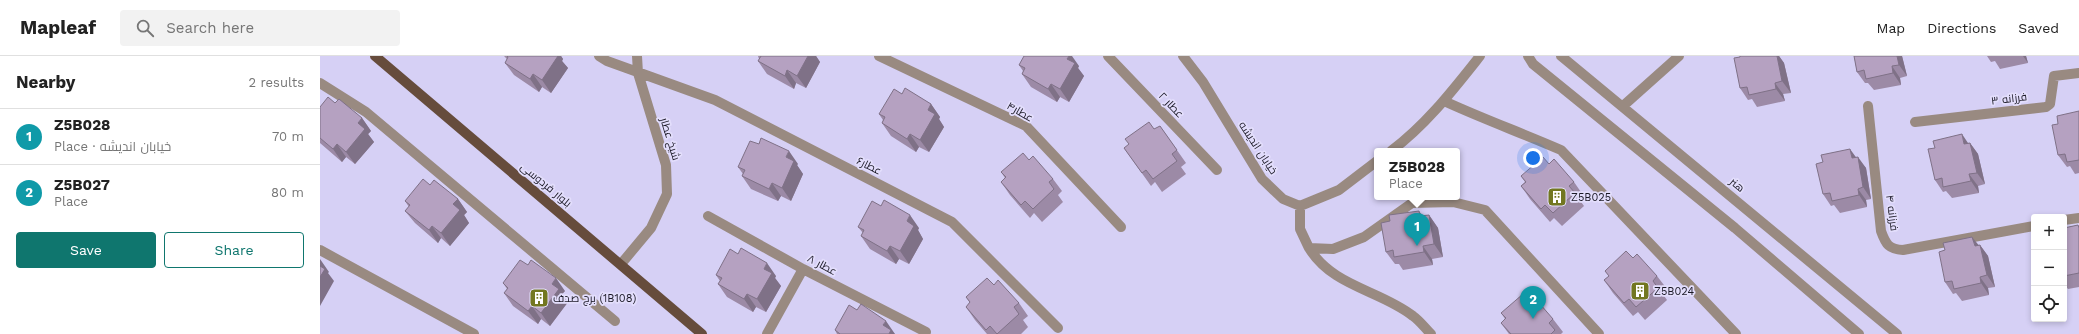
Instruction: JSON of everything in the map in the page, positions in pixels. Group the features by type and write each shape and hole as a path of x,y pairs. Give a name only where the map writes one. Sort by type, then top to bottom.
{"main road":[{"name":"بلوار فردوسی","path":"375,56 702,334"}],"street":[{"name":"عطار۶","path":"599,56 607,61 638,73 715,100 952,222 1058,328"},
{"name":"شیخ عطار","path":"621,264 651,228 667,194 666,165 638,73 637,56"},
{"name":"عطار۴","path":"879,56 1026,126 1121,227"},
{"name":"عطار ۲","path":"1108,56 1217,170"},
{"name":"خیابان اندیشه","path":"1184,56 1202,82 1262,179 1283,199 1300,206"},
{"path":"1395,148 1406,140 1444,101 1480,56"},
{"path":"1528,56 1533,64 1735,228 1859,334"},
{"name":"هنر","path":"1562,56 1897,334"},
{"path":"1623,106 1680,56"},
{"name":"فرزانه ۳","path":"1915,122 2046,107 2050,104 2054,76 2079,73"},
{"path":"320,83 366,112 615,321"},
{"path":"1444,101 1496,125 1528,135 1561,150 1736,334"},
{"name":"فرزانه ۴","path":"1868,106 1881,231 1884,241 1892,249 1903,250 2031,227"},
{"path":"1374,163 1338,190 1300,206 1300,229 1317,261 1346,282 1382,298 1413,316 1431,334"},
{"path":"1309,248 1333,249 1364,237 1412,203 1453,202 1485,210 1599,334"},
{"name":"عطار ۸","path":"708,216 803,268 926,332"},
{"path":"2067,220 2079,218"},
{"path":"320,250 474,334"},
{"path":"767,334 803,268"}],"building":[{"path":"507,56 558,56 542,80 533,74 530,79 505,63 508,57"},
{"path":"761,56 808,56 797,76 787,70 785,76 758,61"},
{"path":"1024,56 1069,56 1067,59 1075,63 1060,89 1051,84 1048,89 1022,74 1025,68 1019,65"},
{"path":"1740,56 1777,56 1782,81 1775,83 1776,89 1749,95 1747,87 1740,88 1734,58"},
{"path":"1854,56 1897,56 1899,65 1892,66 1893,73 1866,79 1864,70 1857,72"},
{"path":"905,88 931,104 928,110 935,114 920,140 910,134 907,139 882,123 885,117 879,114 894,89 902,94"},
{"path":"328,97 335,103 339,99 362,118 358,123 365,129 346,152 337,144 333,149 320,138 320,107"},
{"path":"2079,111 2079,160 2067,162 2065,154 2058,155 2052,125 2058,124 2057,116"},
{"path":"1149,122 1154,129 1160,126 1177,150 1172,154 1177,161 1153,179 1146,170 1142,173 1124,148 1129,144 1125,139"},
{"path":"1962,134 1964,144 1970,143 1977,173 1969,174 1971,181 1943,187 1942,178 1935,180 1928,149 1935,148 1933,141"},
{"path":"761,138 789,151 786,157 794,161 782,188 772,183 769,189 742,176 745,170 738,167 750,141 759,144"},
{"path":"1850,149 1852,158 1858,157 1863,187 1858,189 1859,195 1832,201 1830,193 1823,194 1816,164 1823,162 1821,155"},
{"path":"1023,153 1029,160 1033,156 1053,179 1049,182 1054,189 1033,209 1025,201 1021,205 1001,182 1006,177 1001,172"},
{"path":"1543,157 1549,164 1554,159 1574,182 1569,186 1575,193 1553,213 1545,205 1541,209 1521,186 1526,182 1521,176"},
{"path":"423,179 430,185 434,180 458,199 453,204 460,210 441,233 432,226 429,230 405,211 410,205 405,201"},
{"path":"884,200 910,215 907,221 914,226 900,251 890,246 887,251 861,236 864,230 858,227 872,201 881,206"},
{"path":"1419,211 1420,216 1429,215 1434,244 1423,246 1424,252 1394,257 1393,250 1386,252 1381,223 1390,221 1389,215"},
{"path":"2078,225 2079,228 2079,273 2067,275 2067,250 2067,227"},
{"path":"1972,237 1975,246 1980,245 1987,275 1980,277 1981,283 1954,289 1952,281 1945,282 1939,252 1945,250 1943,243"},
{"path":"741,248 767,263 764,269 772,273 757,299 747,294 744,299 718,284 722,278 716,275 730,249 738,254"},
{"path":"1626,251 1633,258 1637,254 1657,276 1653,281 1658,288 1636,307 1629,299 1624,303 1604,280 1609,276 1605,271"},
{"path":"520,260 528,265 531,260 556,278 552,284 559,289 541,313 532,306 528,311 504,293 508,288 503,283"},
{"path":"320,266 325,269 320,277"},
{"path":"987,278 994,285 998,280 1019,303 1014,307 1019,314 997,334 990,326 986,330 966,307 970,302 966,297"},
{"path":"1523,294 1529,301 1534,297 1553,319 1549,323 1555,330 1551,334 1511,334 1501,323 1506,318 1501,313"},
{"path":"861,304 886,321 883,325 891,330 889,334 840,334 835,330 849,305 857,310"}],"place":[{"name":"Z5B025","path":"1557,197"},
{"name":"Z5B028","path":"1417,246"},
{"name":"Z5B024","path":"1640,291"},
{"name":"برج صدف (1B108)","path":"539,298"},
{"name":"Z5B027","path":"1533,319"}]}
